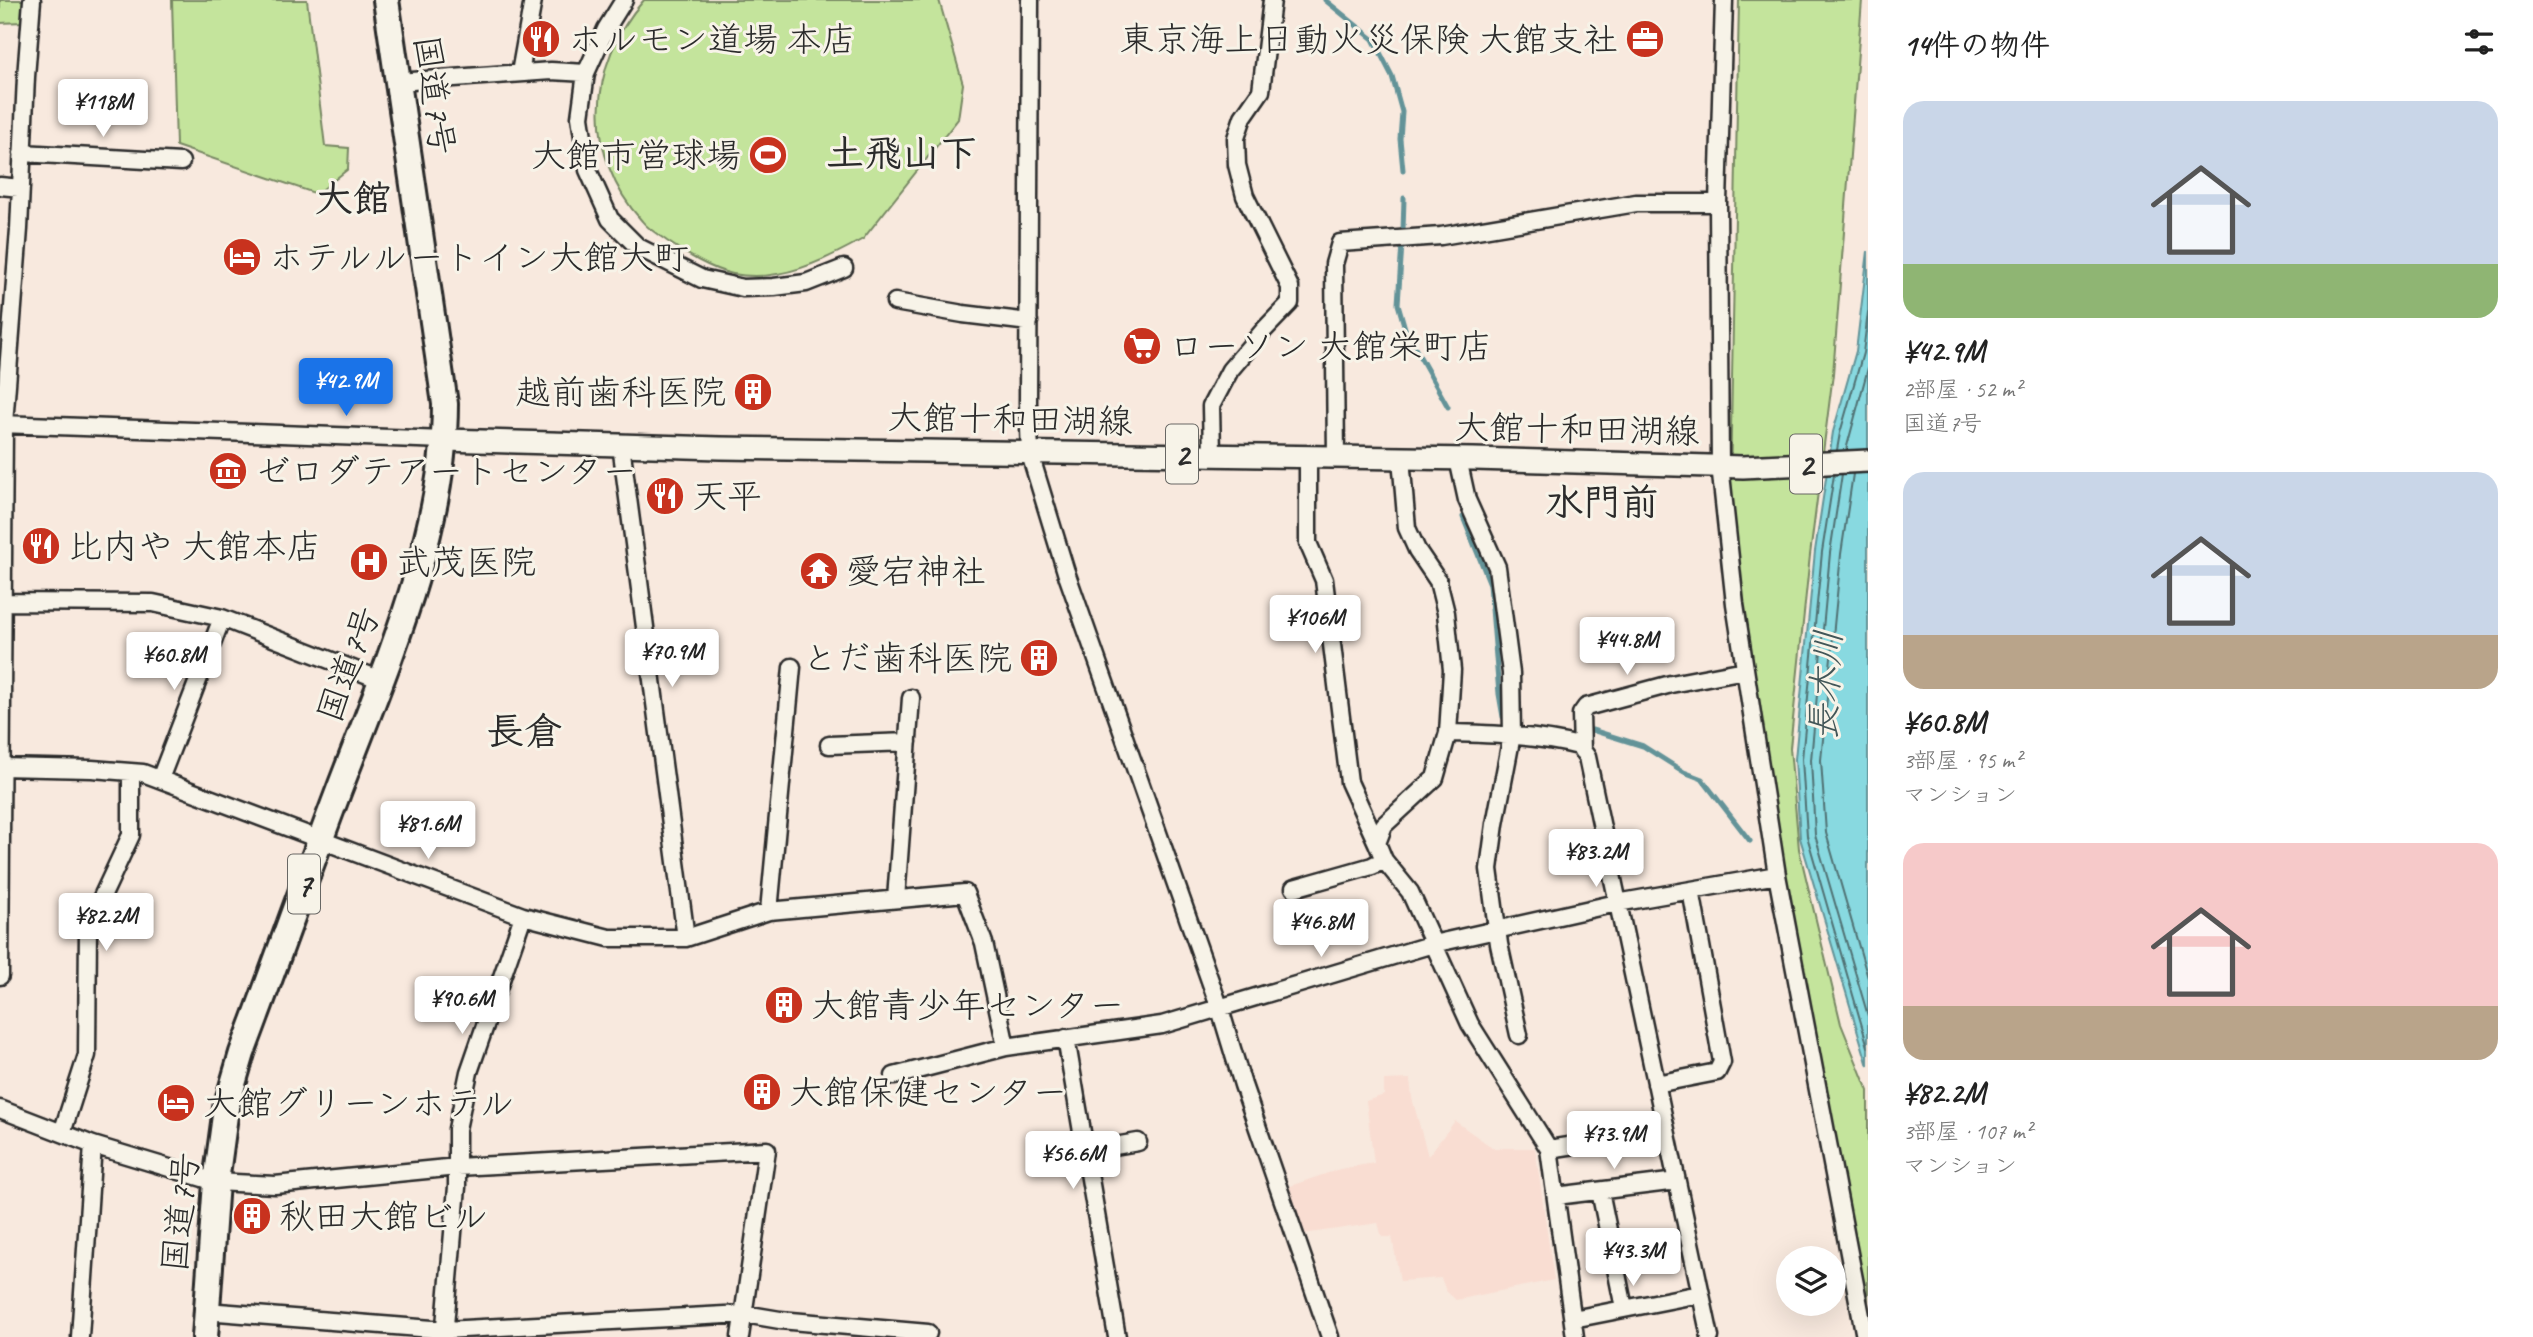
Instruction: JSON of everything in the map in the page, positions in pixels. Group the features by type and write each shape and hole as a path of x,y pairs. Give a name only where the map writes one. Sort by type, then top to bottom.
{"highway":[{"name":"国道7号","path":"205,1337 216,1182 226,1108 242,1054 381,680 437,503 445,440 445,404 386,0"}],"main road":[{"name":"大館十和田湖線","path":"445,440 1743,467 1868,461"}],"street":[{"path":"0,976 2,424 6,296 21,188 32,0"},
{"path":"520,74 533,0"},
{"path":"624,0 606,29 586,73 580,117 588,170 610,219 638,247 702,279 743,288 806,283 844,268"},
{"path":"1030,0 1030,454 1066,572 1220,1009 1330,1337"},
{"path":"1212,455 1211,406 1230,370 1290,303 1290,286 1245,196 1237,165 1236,138 1243,117 1261,91 1272,0"},
{"path":"1724,0 1718,203 1720,465 1735,604 1777,875 1866,1337"},
{"path":"398,82 551,71 586,73"},
{"path":"23,153 180,162"},
{"path":"0,186 21,188"},
{"path":"1336,457 1334,264 1340,243 1441,236 1636,203 1718,203"},
{"path":"895,302 1028,322"},
{"path":"2,424 445,440"},
{"path":"621,445 686,938"},
{"path":"1308,457 1308,543 1324,580 1349,782 1384,860 1410,892 1470,1024 1549,1149 1575,1337"},
{"path":"1377,843 1384,825 1435,778 1448,733 1452,670 1446,613 1437,581 1417,550 1407,528 1401,458"},
{"path":"1458,459 1468,500 1497,567 1511,673 1512,735 1489,869 1497,929 1519,1035"},
{"path":"3,602 153,603 222,618 381,680"},
{"path":"160,779 222,618"},
{"path":"769,911 792,667"},
{"path":"1583,751 1581,715 1586,707 1671,684 1745,670"},
{"path":"896,898 911,698"},
{"path":"1448,733 1512,735 1557,740 1579,746 1587,757 1710,1337"},
{"path":"829,745 908,742"},
{"path":"2,767 143,773 523,916 609,938 686,938 769,911 965,893 984,943 1006,1047"},
{"path":"62,1133 87,1055 88,927 131,835 131,772"},
{"path":"1294,888 1372,866 1384,860"},
{"path":"894,1076 1006,1047 1162,1025 1433,944 1618,903 1777,875"},
{"path":"1656,1084 1717,1072 1722,1062 1691,890"},
{"path":"445,1334 457,1167 457,1129 469,1072 523,916"},
{"path":"1066,1038 1117,1337"},
{"path":"0,1109 93,1145 216,1182 275,1185 457,1167 767,1150 740,1337"},
{"path":"1549,1149 1666,1131"},
{"path":"1085,1151 1138,1142"},
{"path":"79,1337 93,1145"},
{"path":"1556,1196 1677,1181"},
{"path":"1600,1191 1624,1308"},
{"path":"1573,1319 1700,1294"},
{"path":"206,1311 445,1334 592,1330 744,1314 780,1320 928,1333"}],"shaded area":[{"path":"1410,1079 1412,1098 1428,1156 1455,1121 1493,1148 1535,1148 1554,1280 1456,1300 1446,1291 1441,1278 1400,1281 1392,1237 1382,1237 1378,1223 1303,1234 1287,1187 1340,1169 1374,1163 1366,1101 1384,1095 1384,1080"}],"green space":[{"path":"0,0 23,0 23,22 0,23"},
{"path":"172,0 307,0 325,146 349,148 348,169 317,194 176,146"},
{"name":"大館市営球場","path":"644,0 939,0 963,84 958,119 863,239 817,262 784,273 750,276 716,269 682,251 644,224 623,195 609,168 602,139 600,110 603,81 611,52 625,25"},
{"path":"1739,0 1862,0 1833,374 1810,555 1790,748 1799,849 1841,1024 1868,1091 1868,1306 1805,999 1769,794 1730,485"}],"water":[{"name":"長木川","path":"1868,251 1868,1066 1800,838 1795,759 1815,551 1833,432 1856,351"}],"waterway":[{"path":"1325,0 1373,39 1392,76 1402,112 1400,139 1403,170"},
{"path":"1403,231 1404,198"},
{"path":"1402,244 1398,304 1406,332 1448,407"},
{"path":"1463,517 1490,584 1503,717"},
{"path":"1592,730 1643,746 1684,772 1702,779 1750,841"}],"place":[{"name":"ホルモン道場 本店","path":"541,39"},
{"name":"東京海上日動火災保険 大館支社","path":"1645,39"},
{"name":"大館市営球場","path":"768,155"},
{"name":"ホテルルートイン大館大町","path":"242,257"},
{"name":"ローソン 大館栄町店","path":"1142,346"},
{"name":"越前歯科医院","path":"753,392"},
{"name":"ゼロダテアートセンター","path":"228,471"},
{"name":"天平","path":"665,496"},
{"name":"比内や 大館本店","path":"41,546"},
{"name":"武茂医院","path":"369,562"},
{"name":"愛宕神社","path":"819,571"},
{"name":"とだ歯科医院","path":"1039,658"},
{"name":"大館青少年センター","path":"784,1005"},
{"name":"大館保健センター","path":"762,1092"},
{"name":"大館グリーンホテル","path":"176,1103"},
{"name":"秋田大館ビル","path":"252,1216"}],"district":[{"name":"土飛山下","path":"902,153"},
{"name":"大館","path":"353,198"},
{"name":"水門前","path":"1602,502"},
{"name":"長倉","path":"524,731"}]}
